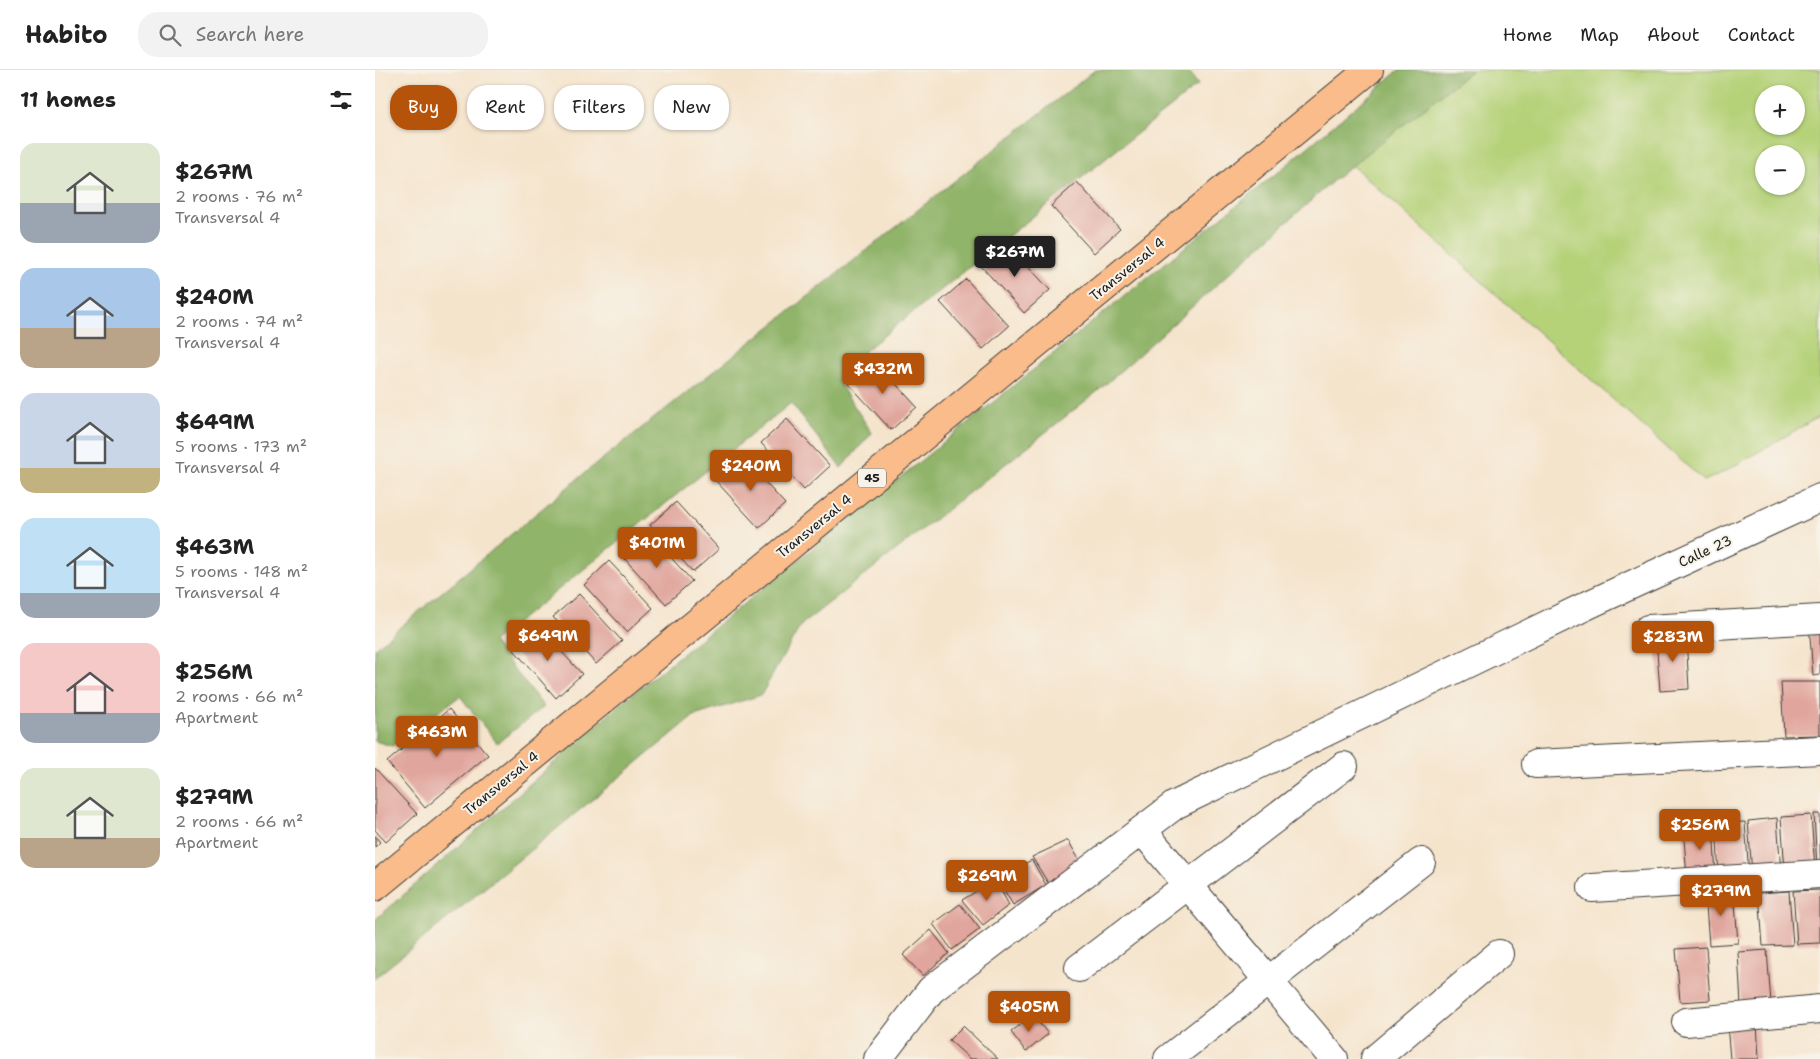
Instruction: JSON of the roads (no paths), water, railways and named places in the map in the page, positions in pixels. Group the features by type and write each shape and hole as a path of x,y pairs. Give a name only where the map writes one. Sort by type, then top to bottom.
{"main road":[{"name":"Transversal 4","path":"375,887 1369,70"}],"street":[{"name":"Calle 23","path":"878,1059 931,990 1175,805 1590,604 1820,498"},
{"path":"1648,628 1820,619"},
{"path":"1537,764 1820,750"},
{"path":"1079,968 1344,766"},
{"path":"1142,830 1334,1059"},
{"path":"1168,1059 1421,862"},
{"path":"1592,888 1820,874"},
{"path":"1375,1059 1499,954"},
{"path":"1686,1022 1820,1009"}]}
